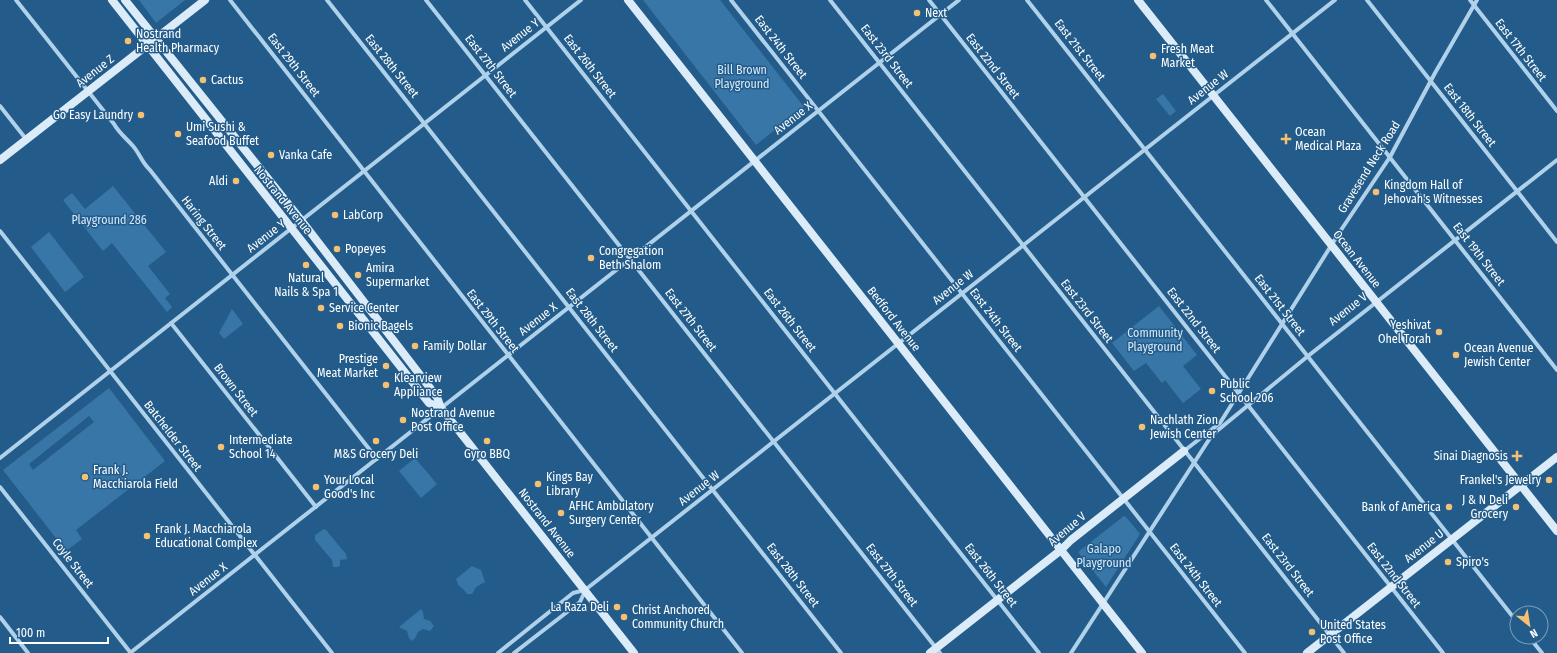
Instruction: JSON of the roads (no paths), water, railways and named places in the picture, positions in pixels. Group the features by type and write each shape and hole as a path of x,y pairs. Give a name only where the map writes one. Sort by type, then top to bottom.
{"main road":[{"name":"Nostrand Avenue","path":"112,0 429,404 441,408"},
{"name":"Nostrand Avenue","path":"125,0 301,220 437,398 441,408 634,653"},
{"name":"Avenue Z","path":"0,160 205,0"},
{"name":"Bedford Avenue","path":"628,0 1142,653"},
{"name":"Ocean Avenue","path":"1138,0 1557,531"},
{"name":"Avenue V","path":"936,651 1061,550 1071,540 1184,451"},
{"name":"Avenue U","path":"1307,653 1557,458"}],"street":[{"name":"Haring Street","path":"16,0 114,124 120,134 133,146 144,164 377,459"},
{"name":"East 29th Street","path":"230,0 742,653"},
{"name":"East 28th Street","path":"327,0 841,653"},
{"name":"East 27th Street","path":"426,0 631,259 936,651"},
{"name":"East 26th Street","path":"525,0 692,210 1039,653"},
{"name":"Avenue Y","path":"0,458 581,0"},
{"name":"East 24th Street","path":"731,0 1149,533 1245,653"},
{"name":"East 23rd Street","path":"830,0 1344,653"},
{"name":"East 22nd Street","path":"928,0 1443,653"},
{"name":"Avenue X","path":"130,653 959,0"},
{"name":"East 21st Street","path":"1027,0 1509,612"},
{"name":"East 19th Street","path":"1266,0 1557,370"},
{"name":"Avenue W","path":"498,653 573,593 585,590 652,538 1335,0"},
{"name":"East 18th Street","path":"1367,0 1557,242"},
{"name":"East 17th Street","path":"1470,0 1557,111"},
{"name":"Gravesend Neck Road","path":"1220,423 1331,246 1390,157 1477,0"},
{"path":"0,106 27,140"},
{"name":"Avenue V","path":"1194,463 1212,436 1248,405 1557,160"},
{"name":"Batchelder Street","path":"0,231 109,372 332,653"},
{"name":"Brown Street","path":"171,323 316,507"},
{"name":"Avenue V","path":"1184,451 1220,423"},
{"path":"1071,653 1194,463"},
{"name":"Coyle Street","path":"0,487 130,653"},
{"name":"Avenue W","path":"514,653 580,602 585,590"},
{"path":"0,617 28,653"},
{"path":"1536,645 1542,653"}],"place":[{"name":"Next","path":"917,13"},
{"name":"Nostrand Health Pharmacy","path":"128,41"},
{"name":"Fresh Meat Market","path":"1153,56"},
{"name":"Cactus","path":"203,80"},
{"name":"Go Easy Laundry","path":"141,115"},
{"name":"Umi Sushi & Seafood Buffet","path":"178,134"},
{"name":"Ocean Medical Plaza","path":"1286,139"},
{"name":"Vanka Cafe","path":"271,155"},
{"name":"Aldi","path":"236,181"},
{"name":"Kingdom Hall of Jehovah's Witnesses","path":"1376,192"},
{"name":"LabCorp","path":"335,215"},
{"name":"Popeyes","path":"337,249"},
{"name":"Congregation Beth Shalom","path":"591,258"},
{"name":"Natural Nails & Spa 1","path":"306,265"},
{"name":"Amira Supermarket","path":"358,275"},
{"name":"Service Center","path":"321,308"},
{"name":"Bionic Bagels","path":"340,326"},
{"name":"Yeshivat Ohel Torah","path":"1439,332"},
{"name":"Family Dollar","path":"415,346"},
{"name":"Ocean Avenue Jewish Center","path":"1456,355"},
{"name":"Prestige Meat Market","path":"386,366"},
{"name":"Klearview Appliance","path":"386,385"},
{"name":"Public School 206","path":"1212,391"},
{"name":"Nostrand Avenue Post Office","path":"403,420"},
{"name":"Nachlath Zion Jewish Center","path":"1142,427"},
{"name":"M&S Grocery Deli","path":"376,441"},
{"name":"Gyro BBQ","path":"487,441"},
{"name":"Intermediate School 14","path":"221,447"},
{"name":"Sinai Diagnosis","path":"1517,456"},
{"name":"Frank J. Macchiarola Field","path":"85,477"},
{"name":"Frankel's Jewelry","path":"1549,480"},
{"name":"Kings Bay Library","path":"538,484"},
{"name":"Your Local Good's Inc","path":"316,487"},
{"name":"Bank of America","path":"1449,507"},
{"name":"J & N Deli Grocery","path":"1516,507"},
{"name":"AFHC Ambulatory Surgery Center","path":"561,513"},
{"name":"Frank J. Macchiarola Educational Complex","path":"147,536"},
{"name":"Spiro's","path":"1448,562"},
{"name":"La Raza Deli","path":"617,607"},
{"name":"Christ Anchored Community Church","path":"624,617"},
{"name":"United States Post Office","path":"1312,632"}],"park label":[{"name":"Bill Brown Playground","path":"742,77"},
{"name":"Playground 286","path":"109,220"},
{"name":"Community Playground","path":"1155,340"},
{"name":"Galapo Playground","path":"1104,556"}]}
